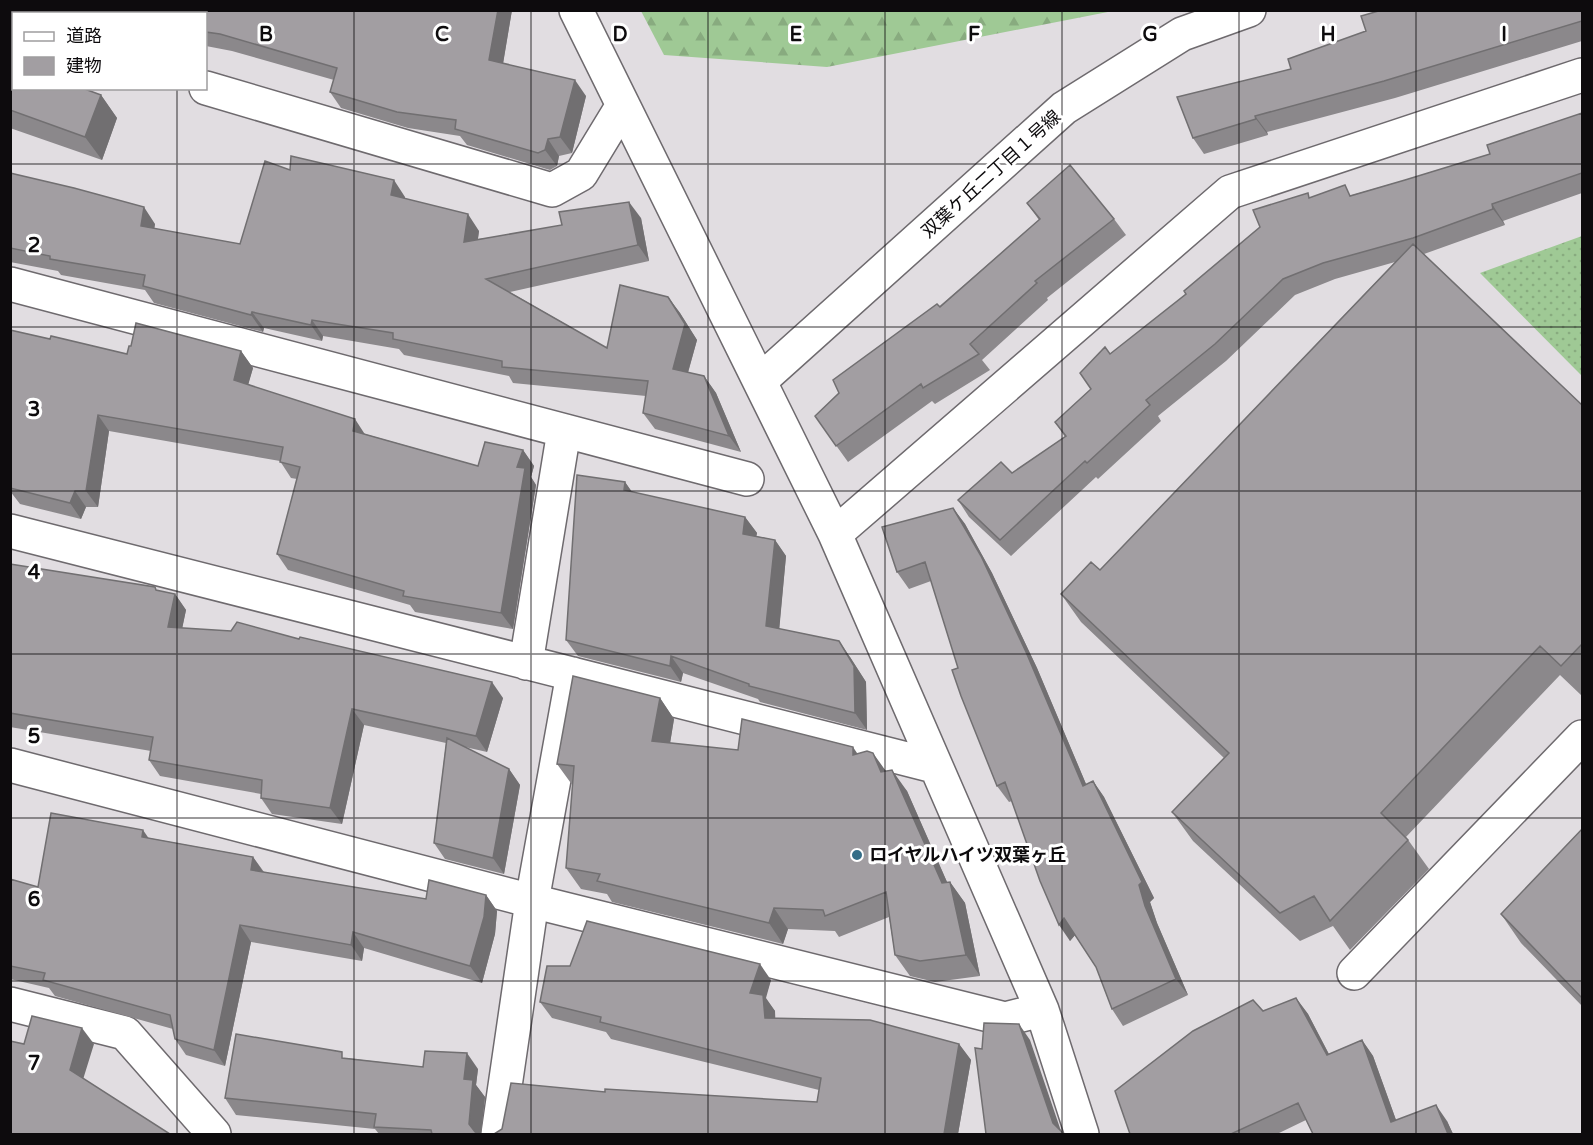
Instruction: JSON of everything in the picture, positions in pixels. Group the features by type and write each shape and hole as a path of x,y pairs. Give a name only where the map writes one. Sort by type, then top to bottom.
{"street":[{"path":"576,10 836,534 934,766 1042,1010 1082,1134"},
{"name":"双葉ケ丘二丁目１号線","path":"761,380 1064,108 1182,34 1249,10"},
{"path":"836,534 1230,192 1582,75"},
{"path":"207,88 552,190 580,174 623,105"},
{"path":"10,284 747,479"},
{"path":"526,663 564,431"},
{"path":"10,531 934,766"},
{"path":"498,1134 532,901 573,674"},
{"path":"1354,973 1582,738"},
{"path":"10,765 532,901 1005,1019 1042,1010"},
{"path":"10,1004 124,1033 214,1134"}],"green space":[{"path":"641,11 1113,11 827,67 664,55"},
{"path":"1582,236 1582,376 1480,273"}],"building":[{"path":"68,10 498,10 489,60 575,80 560,137 548,139 545,150 538,153 455,129 456,120 397,112 330,92 337,68 207,32 207,12 73,12"},
{"path":"1382,10 1582,10 1582,21 1384,81 1255,116 1256,119 1193,138 1177,97 1291,69 1288,59 1366,31 1361,16"},
{"path":"10,66 12,66 12,90 87,90 101,95 85,137 10,110"},
{"path":"1582,113 1582,173 1492,204 1493,209 1413,238 1323,263 1283,279 1215,344 1146,400 1150,405 1087,463 1085,461 1000,540 958,500 1001,462 1012,473 1066,436 1055,422 1091,389 1080,373 1105,347 1110,354 1186,294 1184,291 1260,227 1253,210 1308,193 1309,198 1345,185 1350,196 1405,180 1490,154 1487,145"},
{"path":"291,156 394,180 391,195 468,214 464,242 562,225 559,212 629,202 638,245 486,279 607,348 620,285 668,297 685,324 673,369 704,376 729,436 643,413 648,381 502,367 502,361 393,339 393,333 312,320 311,325 252,312 251,315 143,286 145,275 50,259 50,256 10,248 10,173 144,207 141,226 240,244 265,161 290,170"},
{"path":"1070,165 1114,219 1035,281 1037,283 970,344 979,354 923,388 921,384 836,446 815,416 839,393 833,380 937,304 940,307 1040,219 1027,203"},
{"path":"1413,244 1582,405 1582,644 1561,666 1540,646 1381,813 1408,840 1330,921 1314,896 1280,913 1172,812 1229,753 1061,594 1091,562 1100,570"},
{"path":"136,323 241,351 234,380 355,419 353,431 478,466 485,442 523,450 517,467 525,468 501,613 403,596 404,591 277,554 300,467 280,462 283,447 98,415 86,491 75,491 70,503 10,488 10,330 50,339 51,336 127,354"},
{"path":"577,475 625,482 624,490 745,517 743,534 775,540 766,626 839,641 854,666 855,713 749,686 749,684 671,656 670,666 566,640"},
{"path":"953,508 981,556 1026,652 1083,786 1093,781 1142,882 1139,885 1145,906 1176,979 1112,1009 1096,967 1064,918 1059,925 1040,881 1005,782 997,786 952,670 958,668 925,562 897,572 882,527"},
{"path":"10,564 155,587 156,590 175,594 168,627 231,631 237,622 299,639 300,637 492,682 476,736 352,709 330,808 261,798 262,780 149,760 153,737 10,713"},
{"path":"573,676 660,698 652,741 738,750 742,719 853,747 853,755 867,751 873,753 881,772 892,770 942,883 950,882 966,955 920,961 895,955 886,892 825,916 823,910 774,908 769,923 597,881 600,874 566,868 574,766 557,764"},
{"path":"447,738 509,769 493,858 434,843"},
{"path":"51,813 143,830 142,837 253,857 251,870 426,899 429,880 486,895 484,917 470,966 353,932 351,945 240,925 214,1050 175,1039 170,1015 43,980 45,973 10,966 10,879 38,887"},
{"path":"1582,829 1582,998 1501,914"},
{"path":"587,921 760,964 750,993 763,995 765,1018 870,1020 959,1044 944,1134 494,1134 502,1129 511,1083 605,1092 605,1089 817,1102 821,1078 600,1022 601,1017 540,1002 547,966 570,966"},
{"path":"1296,998 1327,1055 1362,1040 1391,1122 1436,1105 1448,1134 1313,1134 1298,1103 1231,1134 1130,1134 1115,1091 1193,1031 1253,1000 1263,1011"},
{"path":"32,1016 82,1028 70,1070 170,1134 10,1134 10,1041 24,1044"},
{"path":"984,1023 1019,1024 1053,1123 1064,1134 986,1134 975,1048 982,1049"},
{"path":"236,1034 342,1052 342,1058 423,1067 425,1051 467,1053 464,1079 473,1080 469,1124 475,1132 480,1134 432,1134 431,1130 374,1127 376,1114 225,1098"}],"place":[{"name":"ロイヤルハイツ双葉ヶ丘","path":"857,855"}]}
